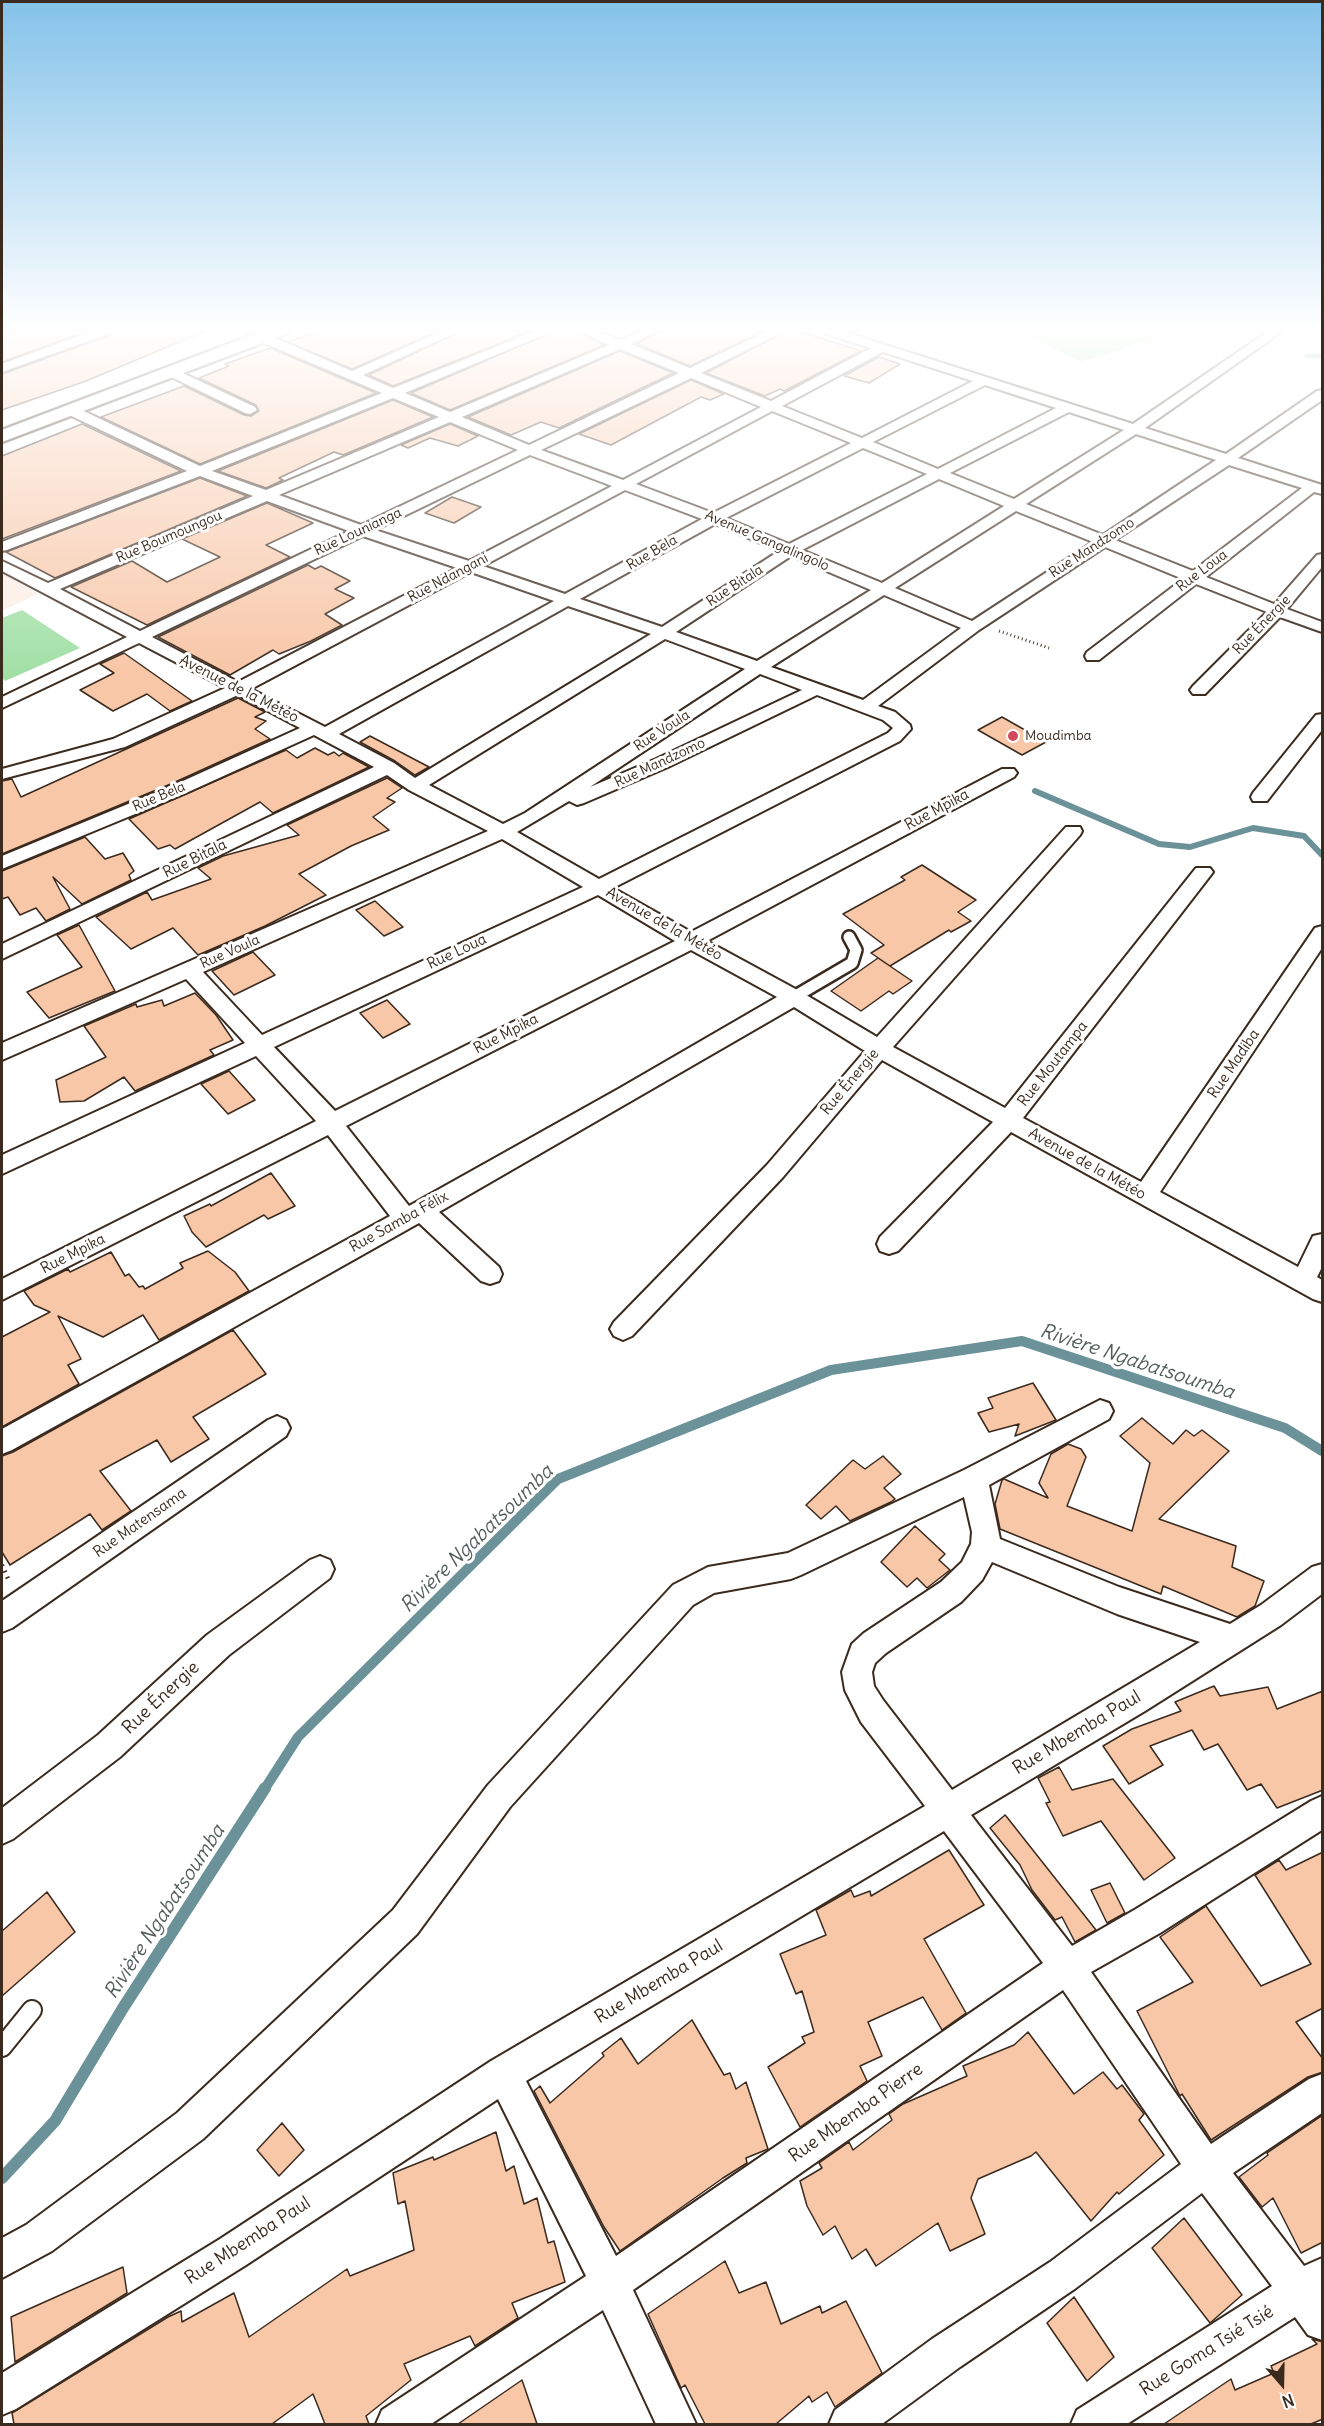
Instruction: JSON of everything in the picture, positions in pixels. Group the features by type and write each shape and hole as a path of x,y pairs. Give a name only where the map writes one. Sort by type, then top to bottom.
{"street":[{"path":"140,443 199,471 266,496 570,600 865,706"},
{"path":"2,547 268,443"},
{"name":"Rue Boumoungou","path":"47,589 389,443"},
{"name":"Avenue Gangalingolo","path":"512,443 714,518 881,590 976,625"},
{"name":"Rue Lounianga","path":"2,703 547,443"},
{"name":"Rue Ndangani","path":"2,774 118,743 239,688 702,443"},
{"name":"Rue Bela","path":"2,863 320,731 570,600 714,518 861,443"},
{"path":"866,443 1276,611 1323,627"},
{"name":"Rue Bitala","path":"416,786 664,633 790,550 998,443"},
{"name":"Rue Voula","path":"2,1052 502,832 532,816 758,668 1113,443"},
{"path":"1179,443 1317,489"},
{"name":"Rue Mandzomo","path":"865,706 976,625 1251,443"},
{"name":"Rue Loua","path":"1093,656 1195,576 1317,489"},
{"name":"Rue Énergie","path":"1199,690 1276,611 1323,558"},
{"name":"Avenue de la Météo","path":"2,565 388,767 416,786 794,997 1008,1121 1313,1287"},
{"name":"Rue Mandzomo","path":"532,816 613,785 817,689"},
{"name":"Rue Loua","path":"2,1165 257,1044 599,887 894,737 902,729 901,725 889,716 865,706"},
{"path":"1260,797 1323,719"},
{"name":"Rue Bitala","path":"2,952 388,767"},
{"name":"Rue Mpika","path":"2,1290 691,941 1008,772"},
{"name":"Rue Énergie","path":"623,1329 775,1171 879,1048 1073,831"},
{"name":"Rue Moutampa","path":"889,1244 1008,1121 1203,872"},
{"name":"Rue Madiba","path":"1145,1195 1323,933"},
{"path":"189,970 331,1122 412,1214 490,1274"},
{"name":"Rue Samba Félix","path":"2,1442 204,1332 628,1094 794,997"},
{"path":"1313,1287 1323,1243"},
{"path":"2,2259 39,2238 190,2126 405,1922 499,1796 683,1595 708,1581 791,1566 974,1479 1100,1411"},
{"name":"Rue Matensama","path":"2,1618 277,1428"},
{"path":"974,1479 986,1532 985,1546 972,1571 951,1592 875,1642 863,1654 857,1672 860,1690 872,1711 1067,1967 1206,2168 1315,2297"},
{"path":"985,1546 1118,1600 1232,1639"},
{"name":"Rue Énergie","path":"2,1827 109,1746 218,1645 321,1569"},
{"name":"Rue Mbemba Paul","path":"2,2395 232,2252 504,2074 1134,1700 1271,1615 1323,1577"},
{"name":"Rue Mbemba Pierre","path":"396,2424 610,2283 1067,1967 1158,1915 1323,1812"},
{"path":"504,2074 610,2283 676,2424"},
{"path":"849,2424 946,2353 1063,2275 1206,2168 1256,2138 1323,2092"},
{"name":"Rue Goma Tsié Tsié","path":"1091,2424 1315,2297"}],"lane":[{"path":"794,997 852,963 856,950 849,937"},
{"path":"2,2047 32,2010"}],"path":[{"path":"976,625 1049,648"}],"shaded area":[{"path":"2,572 38,594 2,611"}],"green space":[{"path":"22,610 80,648 5,681 2,678 2,618"}],"building":[{"path":"34,443 122,443 181,471 2,539 2,456"},
{"path":"156,443 252,443 200,464"},
{"path":"286,443 371,443 343,455 334,452 279,478 283,480 266,488 218,471"},
{"path":"405,443 419,443 408,448 401,445"},
{"path":"200,478 247,496 55,578 6,552"},
{"path":"452,497 481,507 454,523 425,513"},
{"path":"267,503 313,523 266,545 290,557 147,625 71,587 132,561 167,582 220,557 182,539"},
{"path":"308,565 315,569 321,566 350,581 335,589 354,598 325,614 342,625 311,641 279,654 273,650 230,675 158,637"},
{"path":"124,653 192,701 170,711 147,694 113,711 80,690 114,673 100,664"},
{"path":"238,698 265,712 255,717 266,721 255,729 270,739 173,783 2,854 2,781 12,779 21,797"},
{"path":"1002,717 1046,742 1022,755 978,730"},
{"path":"370,736 429,767 415,775 360,742"},
{"path":"315,748 328,755 334,752 339,756 343,753 369,767 273,813 260,802 175,849 170,845 158,849 129,819 286,750 297,758"},
{"path":"387,778 402,788 387,798 395,802 373,817 389,830 351,846 299,874 326,895 265,926 198,955 173,928 131,949 96,917 147,892 152,900 211,879 198,868 223,856 299,835 287,825"},
{"path":"85,837 105,859 123,853 134,871 129,875 131,880 82,904 53,877 70,909 46,921 36,908 20,915 8,897 2,899 2,871"},
{"path":"922,865 976,900 958,912 971,921 951,932 949,930 890,966 871,953 884,945 843,914 905,880 901,877"},
{"path":"375,901 403,927 384,936 356,910"},
{"path":"79,925 115,991 49,1018 27,992 82,967 57,935"},
{"path":"253,952 275,975 234,995 212,971"},
{"path":"878,958 912,981 893,994 889,991 861,1011 831,991"},
{"path":"195,993 216,1015 233,1040 210,1050 214,1055 135,1091 124,1077 84,1101 60,1102 56,1080 106,1057 84,1026 136,1004 137,1007 162,1000 164,1006"},
{"path":"387,1000 410,1024 383,1038 360,1013"},
{"path":"229,1071 255,1100 228,1114 201,1084"},
{"path":"271,1173 295,1206 268,1219 264,1215 206,1247 192,1232 184,1216 210,1204 211,1206"},
{"path":"208,1251 235,1272 249,1291 159,1340 143,1315 103,1337 58,1316 81,1359 68,1365 79,1384 2,1427 2,1337 50,1312 34,1305 24,1291 68,1269 70,1272 111,1252 125,1276 129,1274 139,1287 143,1286 145,1289 183,1268 180,1263"},
{"path":"233,1330 266,1374 193,1417 209,1439 171,1462 157,1440 100,1471 131,1511 102,1530 90,1514 10,1565 2,1552 2,1456"},
{"path":"1033,1383 1056,1420 1015,1436 1019,1424 989,1432 978,1413 993,1408 988,1398"},
{"path":"1142,1418 1173,1444 1186,1430 1194,1436 1202,1430 1229,1451 1159,1519 1236,1546 1232,1567 1264,1581 1255,1606 1237,1617 1163,1586 1161,1594 1000,1529 995,1504 1002,1480 1048,1498 1039,1483 1051,1454 1068,1444 1081,1449 1086,1457 1067,1506 1132,1531 1150,1463 1120,1436"},
{"path":"883,1456 901,1474 884,1488 895,1499 891,1502 850,1521 836,1506 821,1519 806,1505 853,1460 865,1469"},
{"path":"915,1526 945,1554 939,1560 950,1570 927,1588 917,1578 907,1587 881,1562"},
{"path":"1214,1686 1220,1696 1268,1687 1277,1709 1323,1691 1323,1790 1277,1808 1261,1784 1247,1790 1218,1744 1204,1750 1192,1730 1150,1746 1163,1765 1129,1784 1103,1746 1132,1729 1181,1711 1175,1702"},
{"path":"1059,1767 1072,1790 1113,1779 1175,1858 1144,1880 1101,1821 1063,1836 1046,1803 1050,1802 1038,1778"},
{"path":"1005,1815 1096,1930 1075,1942 1062,1917 1055,1920 1032,1890 1020,1865 990,1828"},
{"path":"949,1850 984,1905 924,1939 966,2013 942,2030 923,1997 868,2022 882,2056 860,2066 867,2081 800,2127 768,2067 805,2043 802,2037 814,2032 802,1991 796,1994 780,1954 826,1935 816,1910 851,1890 854,1897 870,1891 871,1896"},
{"path":"1323,1852 1323,2008 1296,2022 1323,2059 1323,2072 1308,2077 1211,2140 1182,2094 1180,2096 1137,2011 1193,1982 1160,1937 1206,1906 1261,1986 1311,1964 1255,1875 1279,1860 1286,1870"},
{"path":"1110,1883 1125,1913 1107,1923 1091,1890"},
{"path":"47,1892 75,1932 2,1996 2,1931"},
{"path":"692,2020 724,2075 730,2073 736,2089 746,2082 768,2149 746,2158 747,2163 620,2251 604,2227 534,2091 540,2086 550,2103 621,2038 638,2064"},
{"path":"1028,2032 1074,2094 1103,2072 1117,2089 1122,2085 1144,2114 1139,2120 1164,2155 1119,2194 1117,2192 1091,2221 1036,2152 978,2179 971,2198 985,2234 950,2251 938,2223 876,2266 866,2249 852,2259 835,2226 823,2235 807,2206 800,2181 822,2168 819,2163 849,2142 853,2150 892,2120 889,2114 903,2104 967,2076 963,2066 1014,2045"},
{"path":"1323,2115 1323,2242 1301,2253 1273,2198 1262,2207 1239,2177 1268,2155 1267,2153"},
{"path":"282,2123 304,2150 279,2176 257,2150"},
{"path":"496,2132 506,2171 514,2166 524,2204 537,2198 548,2243 554,2241 565,2282 512,2303 518,2318 475,2346 470,2336 404,2364 411,2380 366,2416 369,2424 325,2424 313,2394 272,2424 14,2424 12,2413 181,2311 182,2322 234,2293 249,2337 347,2269 350,2276 414,2250 405,2201 398,2204 393,2173 433,2157 434,2160"},
{"path":"1184,2218 1242,2295 1210,2323 1152,2248"},
{"path":"725,2261 739,2293 766,2282 781,2324 820,2306 822,2313 846,2301 882,2373 835,2407 827,2392 812,2402 809,2396 776,2424 705,2424 685,2385 681,2388 648,2314"},
{"path":"123,2267 127,2293 15,2362 11,2317"},
{"path":"1074,2297 1114,2357 1087,2381 1047,2323"},
{"path":"1312,2339 1323,2342 1323,2419 1311,2424 1164,2424 1231,2379 1235,2390 1274,2373 1271,2366 1317,2344"},
{"path":"522,2380 537,2424 458,2424"}],"waterway":[{"path":"1035,791 1159,844 1190,847 1253,828 1304,836 1322,855"},
{"name":"Rivière Ngabatsoumba","path":"264,1790 298,1737 558,1479 831,1370 1022,1341 1285,1428 1322,1451"},
{"name":"Rivière Ngabatsoumba","path":"2,2178 55,2121 123,2008 265,1788"}],"place":[{"name":"Moudimba","path":"1013,736"}]}
